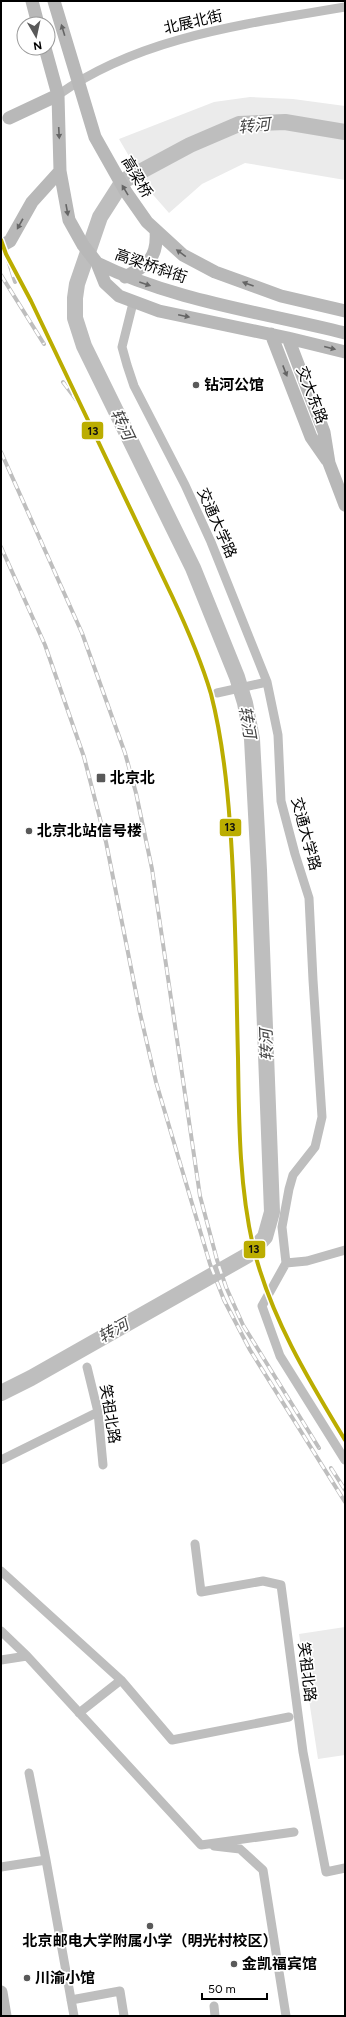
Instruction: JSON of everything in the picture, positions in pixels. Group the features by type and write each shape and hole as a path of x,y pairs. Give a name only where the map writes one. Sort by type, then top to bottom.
{"main road":[{"path":"32,1 36,16"},
{"path":"54,1 78,81"},
{"path":"47,56 58,95 60,171 69,220 83,245 96,263"},
{"name":"高梁桥","path":"78,81 95,137 100,147 126,192 151,227"},
{"path":"9,118 58,95"},
{"path":"1,246 10,241 32,202 60,171"},
{"path":"124,277 147,264 154,256 157,241 151,227"},
{"name":"高梁桥斜街","path":"151,227 183,255 215,272 297,301 345,311"},
{"name":"高梁桥斜街","path":"96,263 124,277 172,293 345,333"},
{"name":"高梁桥斜街","path":"96,263 105,282 119,296 133,303 159,311 271,334 345,352"},
{"path":"271,334 281,296"},
{"path":"288,338 297,301"},
{"name":"交大东路","path":"271,334 311,437 329,463"},
{"name":"交大东路","path":"288,338 324,432 329,463 345,505"},
{"path":"1,1992 5,2016"}],"street":[{"name":"北展北街","path":"58,95 78,81 106,65 163,43 240,26 345,7"},
{"name":"交通大学路","path":"133,303 122,347 127,366 134,386 185,485 211,542 267,682 278,735 281,801 293,846 310,898 313,980 322,1118 315,1147 293,1175 289,1189 282,1227 286,1263"},
{"path":"221,692 267,682"},
{"path":"345,1250 307,1261 286,1263 262,1306 280,1356 345,1460"},
{"name":"笑祖北路","path":"87,1367 98,1412 103,1465"},
{"path":"1,1460 98,1412"},
{"name":"笑祖北路","path":"195,1544 201,1592 263,1580 281,1585 303,1752 326,1872 345,1868"},
{"path":"1,1571 121,1680 172,1740 289,1717"},
{"path":"1,1632 27,1656 201,1845 240,1849 263,1870 286,2016"},
{"path":"1,1660 27,1656"},
{"path":"79,1713 121,1680"},
{"path":"29,1773 74,2016"},
{"path":"201,1845 294,1832"},
{"path":"1,1867 46,1860"},
{"path":"71,2000 120,1991 124,2016"},
{"path":"214,2006 216,2016"}],"shaded area":[{"path":"250,97 293,99 345,106 345,180 245,163 202,184 169,213 148,189 119,139 214,102"},
{"path":"345,1627 345,1755 318,1759 299,1634"}],"waterway":[{"name":"转河","path":"1,1393 31,1378 248,1255 265,1237 272,1212 259,870 252,739 245,703 237,677 193,568 84,346 75,318 77,284 100,217 123,181 190,145 239,124 285,122 345,132"}],"railway":[{"path":"6,254 15,282"},
{"path":"1,275 44,344"},
{"path":"63,382 81,406"},
{"path":"1,452 82,633 125,753 136,793 152,869 200,1196 217,1260 226,1287 243,1325 319,1448"},
{"path":"1,547 45,645 84,757 106,842 140,1013 156,1082 210,1264 224,1300 250,1350 345,1502"},
{"path":"331,1468 345,1490"}],"transit line":[{"name":"13","path":"1,240 6,254 31,301 178,608 198,656 211,694 224,759 230,825 235,912 239,1129 242,1176 248,1223 260,1272 280,1322 317,1394 345,1440"}],"place":[{"name":"钻河公馆","path":"196,385"},
{"name":"北京北","path":"101,778"},
{"name":"北京北站信号楼","path":"29,831"},
{"name":"北京邮电大学附属小学（明光村校区）","path":"150,1926"},
{"name":"金凯福宾馆","path":"234,1964"},
{"name":"川渝小馆","path":"27,1978"}]}
